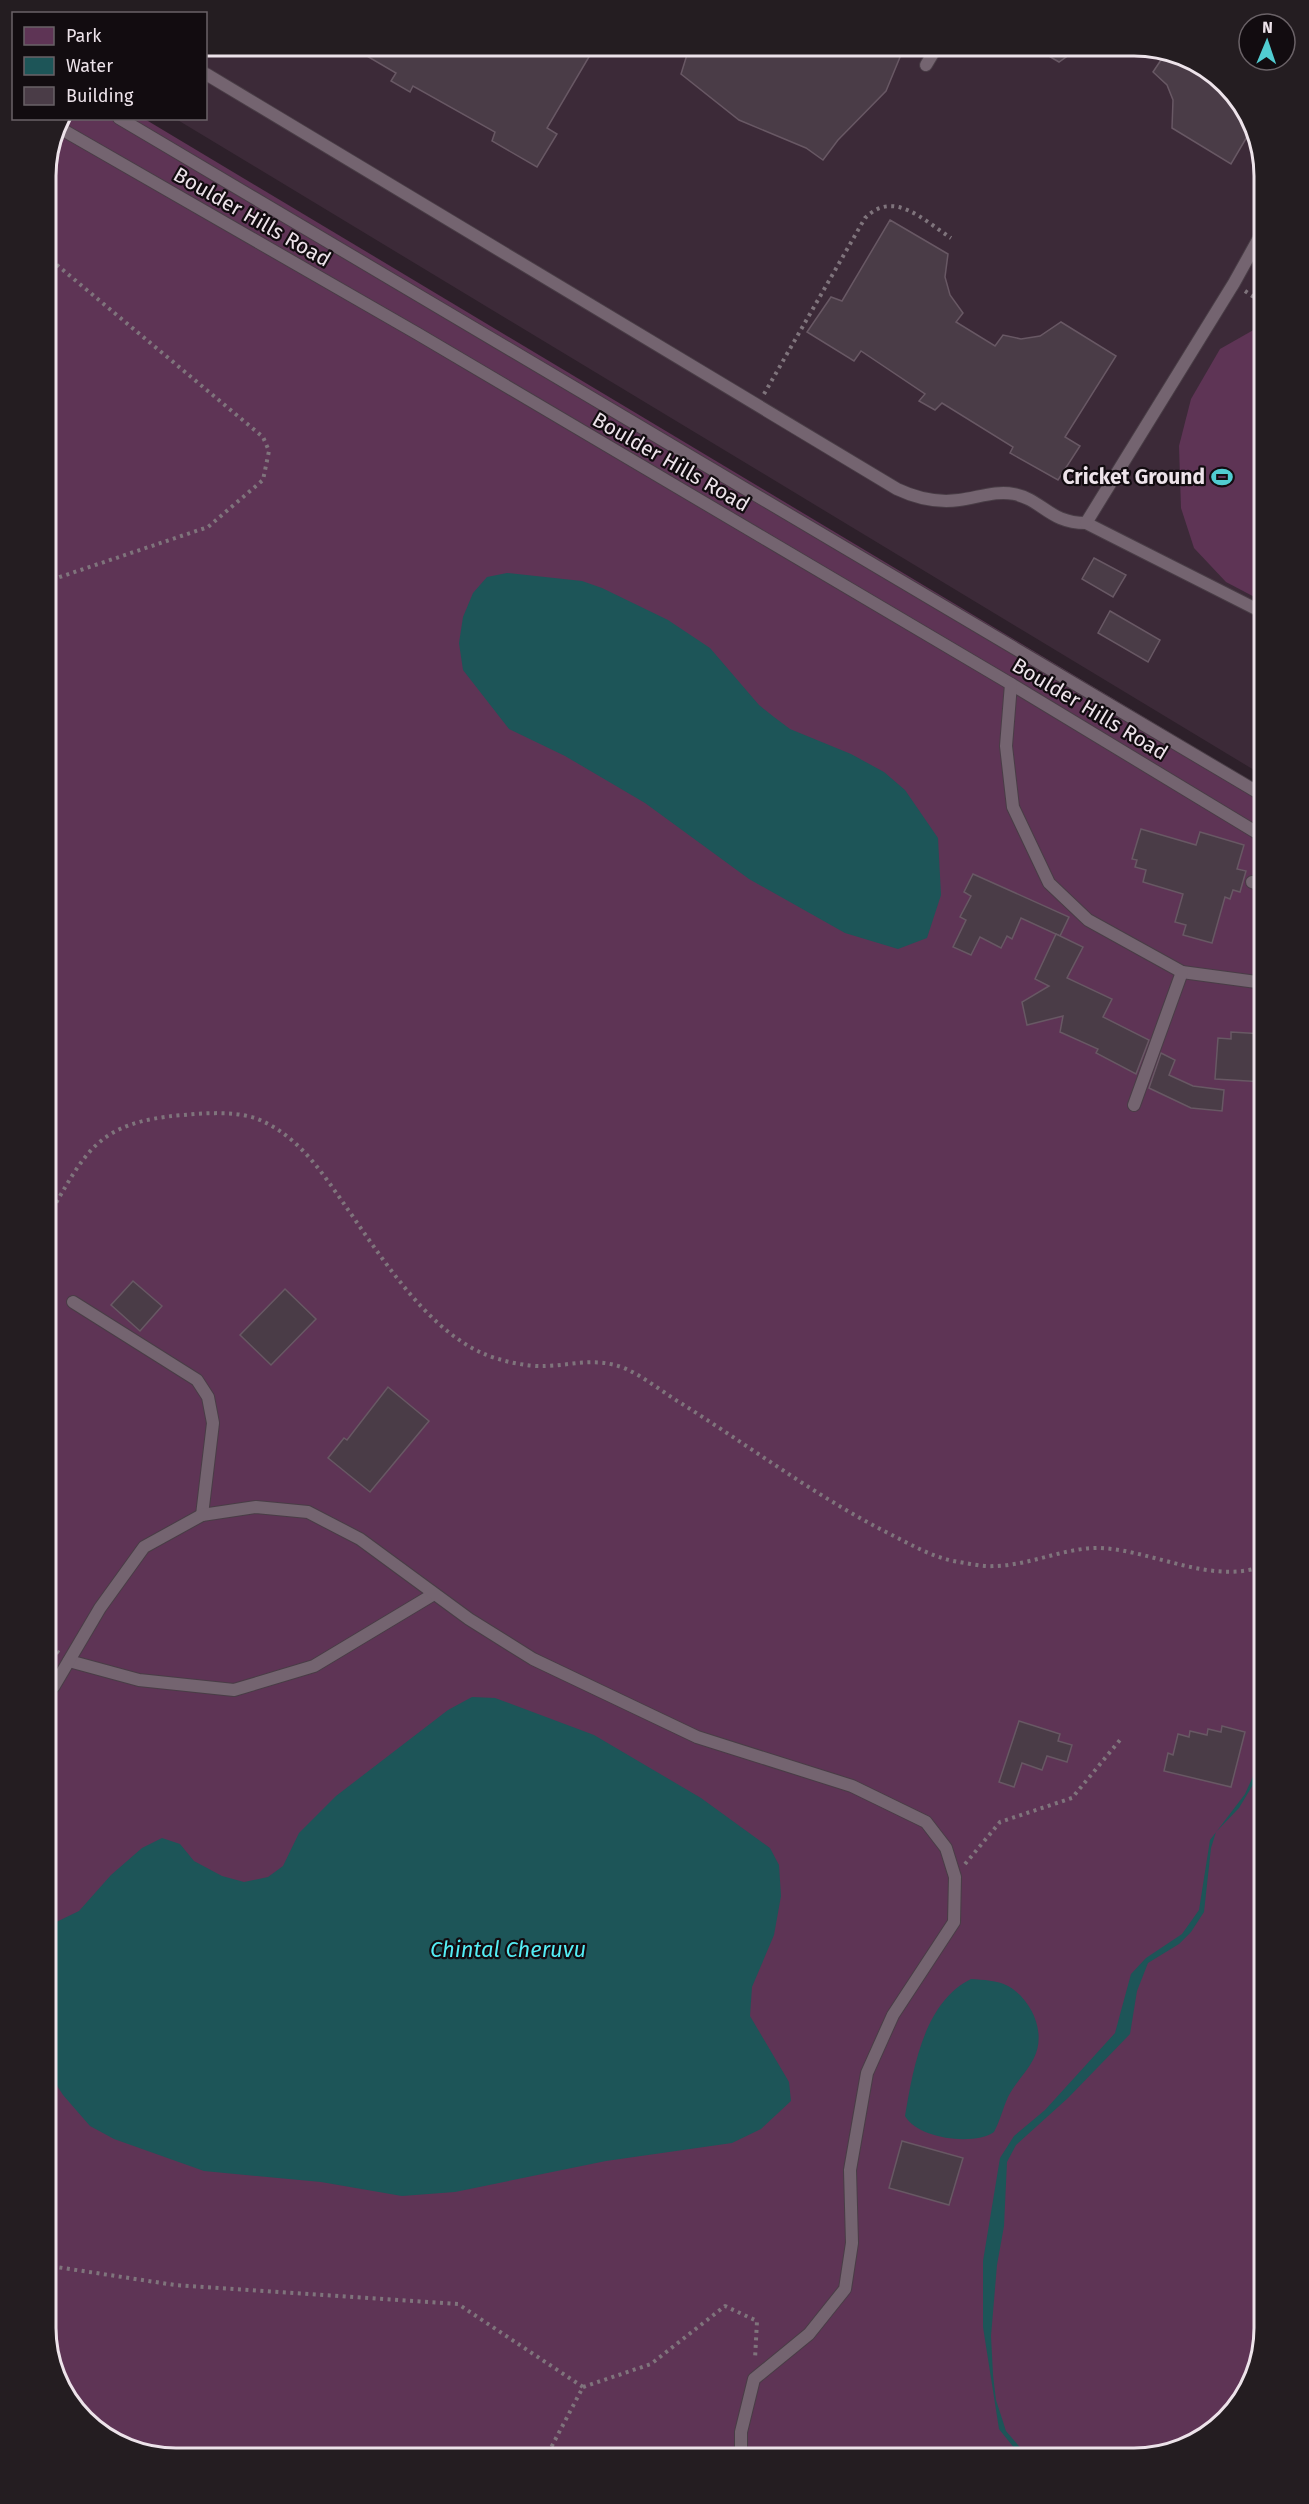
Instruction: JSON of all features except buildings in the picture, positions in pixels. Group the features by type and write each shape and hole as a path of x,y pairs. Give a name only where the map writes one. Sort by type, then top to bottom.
{"lane":[{"path":"926,65 931,56"},
{"path":"207,75 897,489 918,499 956,501 1002,493 1017,494 1060,521 1086,523 1254,608"},
{"name":"Boulder Hills Road","path":"122,120 1254,790"},
{"name":"Boulder Hills Road","path":"64,131 418,334 1011,684 1254,831"},
{"path":"1086,523 1254,247"},
{"path":"1011,684 1006,747 1013,807 1049,883 1088,920 1182,972 1254,981"},
{"path":"1134,1105 1182,972"},
{"path":"73,1302 197,1380 208,1397 213,1423 202,1515"},
{"path":"56,1679 100,1608 144,1547 202,1515 255,1508 308,1512 360,1539 434,1593 533,1659 686,1732 852,1786 926,1822 946,1848 955,1877 954,1922 893,2015 867,2073 850,2170 852,2243 845,2289 809,2334 754,2379 741,2432 741,2448"},
{"path":"69,1661 140,1680 234,1690 314,1666 434,1593"}],"path":[{"path":"757,405 872,212 881,206 892,204 951,238"},
{"path":"56,264 263,437 269,451 263,480 208,527 56,578"},
{"path":"1234,283 1254,297"},
{"path":"56,1204 89,1149 113,1131 144,1120 180,1115 215,1113 254,1118 287,1137 311,1156 404,1289 453,1334 482,1353 514,1363 544,1366 585,1360 605,1361 629,1370 755,1450 837,1507 921,1550 955,1562 993,1567 1029,1561 1075,1549 1105,1548 1208,1570 1246,1572 1254,1569"},
{"path":"955,1877 999,1822 1072,1798 1119,1740"},
{"path":"56,2267 175,2285 458,2304 583,2387"},
{"path":"551,2448 583,2387 651,2364 725,2307 757,2321 754,2379"}],"shaded area":[{"path":"207,56 1142,56 1172,62 1207,80 1229,102 1244,129 1251,152 1254,175 1254,770 178,120 207,120"}],"green space":[{"path":"69,120 146,120 1254,783 1254,2329 1247,2367 1233,2395 1224,2408 1207,2424 1180,2439 1142,2448 167,2448 137,2442 122,2436 96,2419 85,2408 65,2375 58,2352 56,2329 56,167 60,144"},
{"name":"Cricket Ground","path":"1254,330 1254,597 1226,582 1194,548 1181,508 1179,446 1191,399 1220,349"}],"water":[{"path":"507,573 582,581 602,588 668,620 710,648 759,705 790,729 851,754 884,772 905,790 938,838 941,895 927,938 898,949 845,933 749,879 645,803 565,756 509,729 463,670 459,643 463,617 473,593 487,577"},
{"name":"Chintal Cheruvu","path":"472,1697 495,1698 594,1735 701,1798 770,1848 779,1865 781,1896 774,1935 752,1987 750,2016 789,2082 791,2101 761,2129 732,2143 606,2161 455,2192 402,2196 321,2182 204,2171 114,2139 90,2126 56,2084 56,1922 79,1911 111,1875 142,1848 162,1838 180,1844 194,1861 222,1876 244,1882 268,1877 283,1866 299,1833 336,1796 448,1710"},
{"path":"1254,1774 1254,1783 1239,1808 1216,1832 1245,1794"},
{"path":"1216,1832 1211,1848 1204,1912 1191,1932 1179,1944 1148,1963 1137,1991 1130,2034 1068,2098 1016,2145 1007,2162 1004,2226 997,2265 991,2336 996,2400 1006,2431 1021,2448 1014,2448 999,2429 983,2327 983,2261 1000,2158 1014,2136 1045,2110 1115,2033 1131,1974 1146,1958 1182,1934 1199,1910 1210,1840"},
{"path":"971,1979 1004,1984 1024,1999 1038,2027 1038,2048 1031,2063 1008,2097 994,2132 973,2139 947,2138 922,2130 905,2116 917,2058 932,2020 942,2003"}],"place":[{"name":"Cricket Ground","path":"1222,477"}]}
